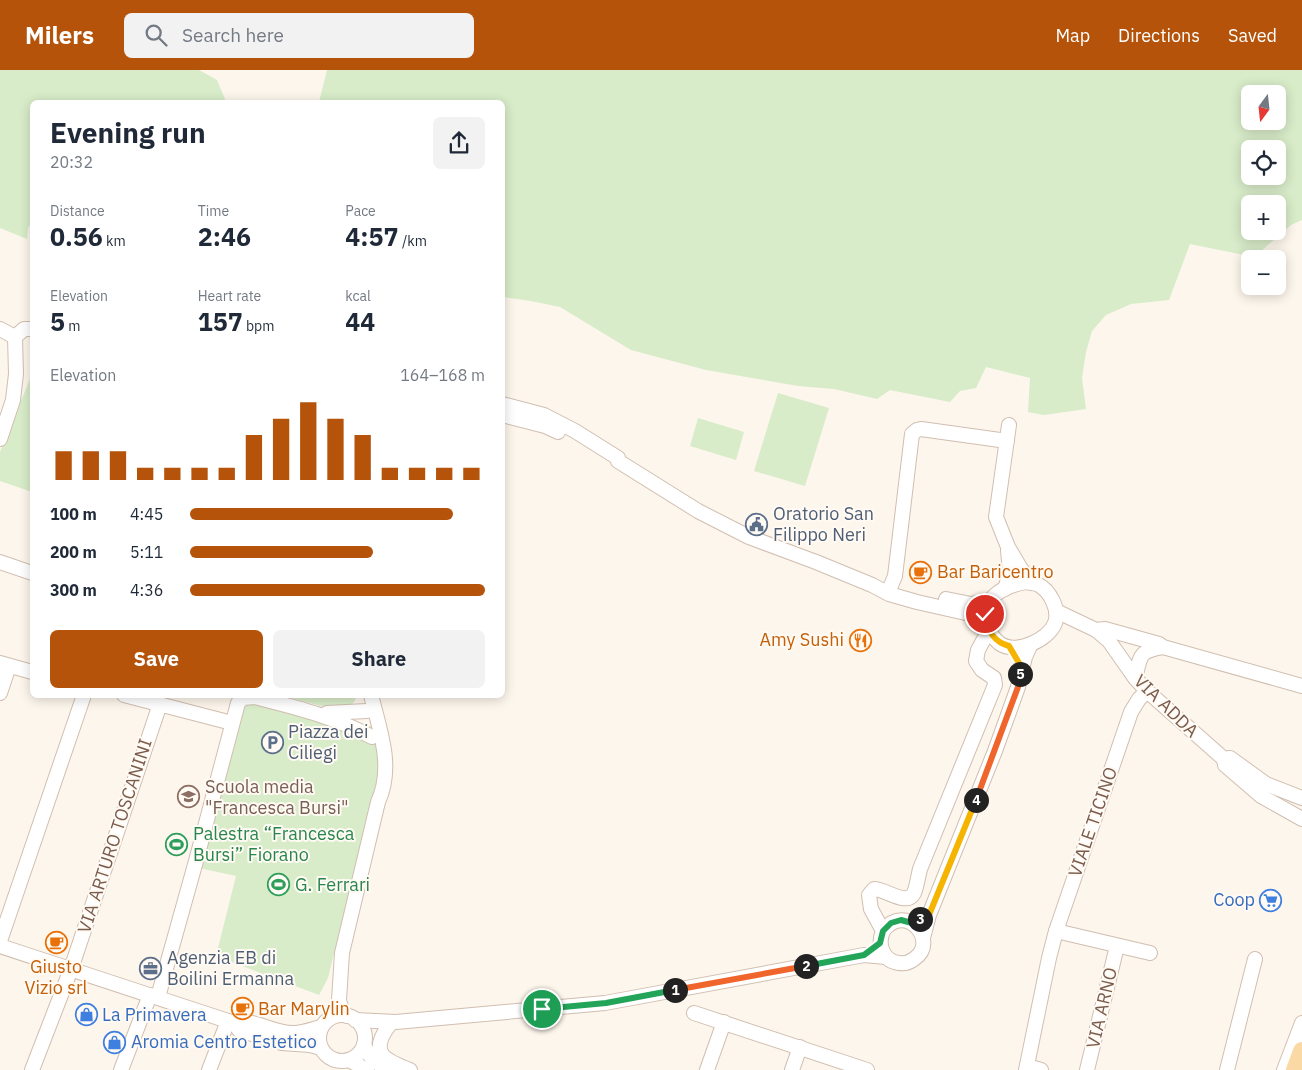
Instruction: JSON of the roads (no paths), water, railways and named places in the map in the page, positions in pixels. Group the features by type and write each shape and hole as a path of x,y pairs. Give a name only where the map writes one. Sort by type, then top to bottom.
{"main road":[{"path":"1295,1070 1302,1051"}],"street":[{"path":"0,328 26,333 16,374 13,400 0,439"},
{"path":"505,405 544,415 575,431 618,458 618,461"},
{"path":"505,415 545,426 572,437 615,462 618,461 698,511 733,530 872,585 889,594 970,614 988,626"},
{"path":"505,421 524,420"},
{"path":"1009,425 996,517 1008,547 1021,569 1033,583"},
{"path":"890,588 895,576 912,434 921,429 1007,441"},
{"path":"1005,589 1010,573 1008,547"},
{"path":"0,562 30,572"},
{"path":"872,585 971,604 988,602 1014,584 1033,583 1046,591 1056,611 1055,623 1041,639 1020,647 1005,645 978,650"},
{"path":"988,602 985,614 992,636 1005,645 1022,668"},
{"path":"1056,611 1094,629"},
{"path":"886,957 883,953 881,937 870,909 869,895 874,889 881,889 903,899 908,899 913,895 920,869 995,685 994,678 978,665 976,656 988,626"},
{"path":"1051,628 1105,629 1302,686"},
{"name":"VIA ADDA","path":"1094,629 1109,641 1135,678 1147,691 1224,759"},
{"path":"350,1060 356,1056 371,1029 393,1023 606,1003 864,955 886,957 898,963 912,961 921,951 929,915 956,852 995,751 1031,644"},
{"path":"1135,678 1142,655 1147,650 1162,647"},
{"path":"0,694 5,665 30,671"},
{"name":"VIALE TICINO","path":"1027,1068 1056,931 1131,712 1139,699 1147,691"},
{"path":"0,942 83,698"},
{"path":"136,698 232,723"},
{"path":"121,1070 154,996 196,861 232,723 238,703 242,698"},
{"path":"258,698 320,714 349,724 372,737"},
{"path":"363,698 385,755"},
{"path":"369,698 372,737 378,763 378,802"},
{"path":"367,1070 350,1060 336,1060 325,1054 318,1038 325,1023 378,802 385,782 385,755 370,698"},
{"name":"VIA ARTURO TOSCANINI","path":"32,1070 71,969 160,704"},
{"path":"320,714 369,715"},
{"path":"349,724 369,715"},
{"path":"1302,798 1266,784 1230,758 1224,759 1224,766 1261,796 1302,819"},
{"path":"870,909 896,921 912,923 921,932 923,938"},
{"path":"912,923 929,915"},
{"path":"864,955 881,937 886,927 896,921"},
{"path":"1056,931 1150,953"},
{"path":"0,946 231,1022 239,1030 282,1044 310,1045 321,1048"},
{"name":"VIA ARNO","path":"1087,1070 1117,946"},
{"path":"342,957 339,1000 342,1011 360,1024 364,1040 376,1062 390,1070"},
{"path":"1227,1070 1255,959"},
{"path":"694,1013 867,1070"},
{"path":"231,1022 242,1020 277,1031 294,1033 325,1023 341,1015 393,1023"},
{"path":"209,1070 231,1022"},
{"path":"708,1070 724,1022"},
{"path":"393,1023 384,1032 380,1042 380,1049 390,1062 410,1070"},
{"path":"1284,1070 1302,1024"},
{"path":"792,1070 800,1047"},
{"path":"1027,1068 1041,1070"}],"place":[{"name":"Oratorio San Filippo Neri","path":"757,524"},
{"name":"Bar Baricentro","path":"921,572"},
{"name":"Amy Sushi","path":"860,640"},
{"name":"Piazza dei Ciliegi","path":"272,742"},
{"name":"Scuola media \"Francesca Bursi\"","path":"189,797"},
{"name":"Palestra “Francesca Bursi” Fiorano","path":"177,844"},
{"name":"G. Ferrari","path":"279,885"},
{"name":"Coop","path":"1271,900"},
{"name":"Giusto Vizio srl","path":"56,942"},
{"name":"Agenzia EB di Boilini Ermanna","path":"151,968"},
{"name":"Bar Marylin","path":"242,1009"},
{"name":"La Primavera","path":"86,1015"},
{"name":"Aromia Centro Estetico","path":"115,1042"}]}
